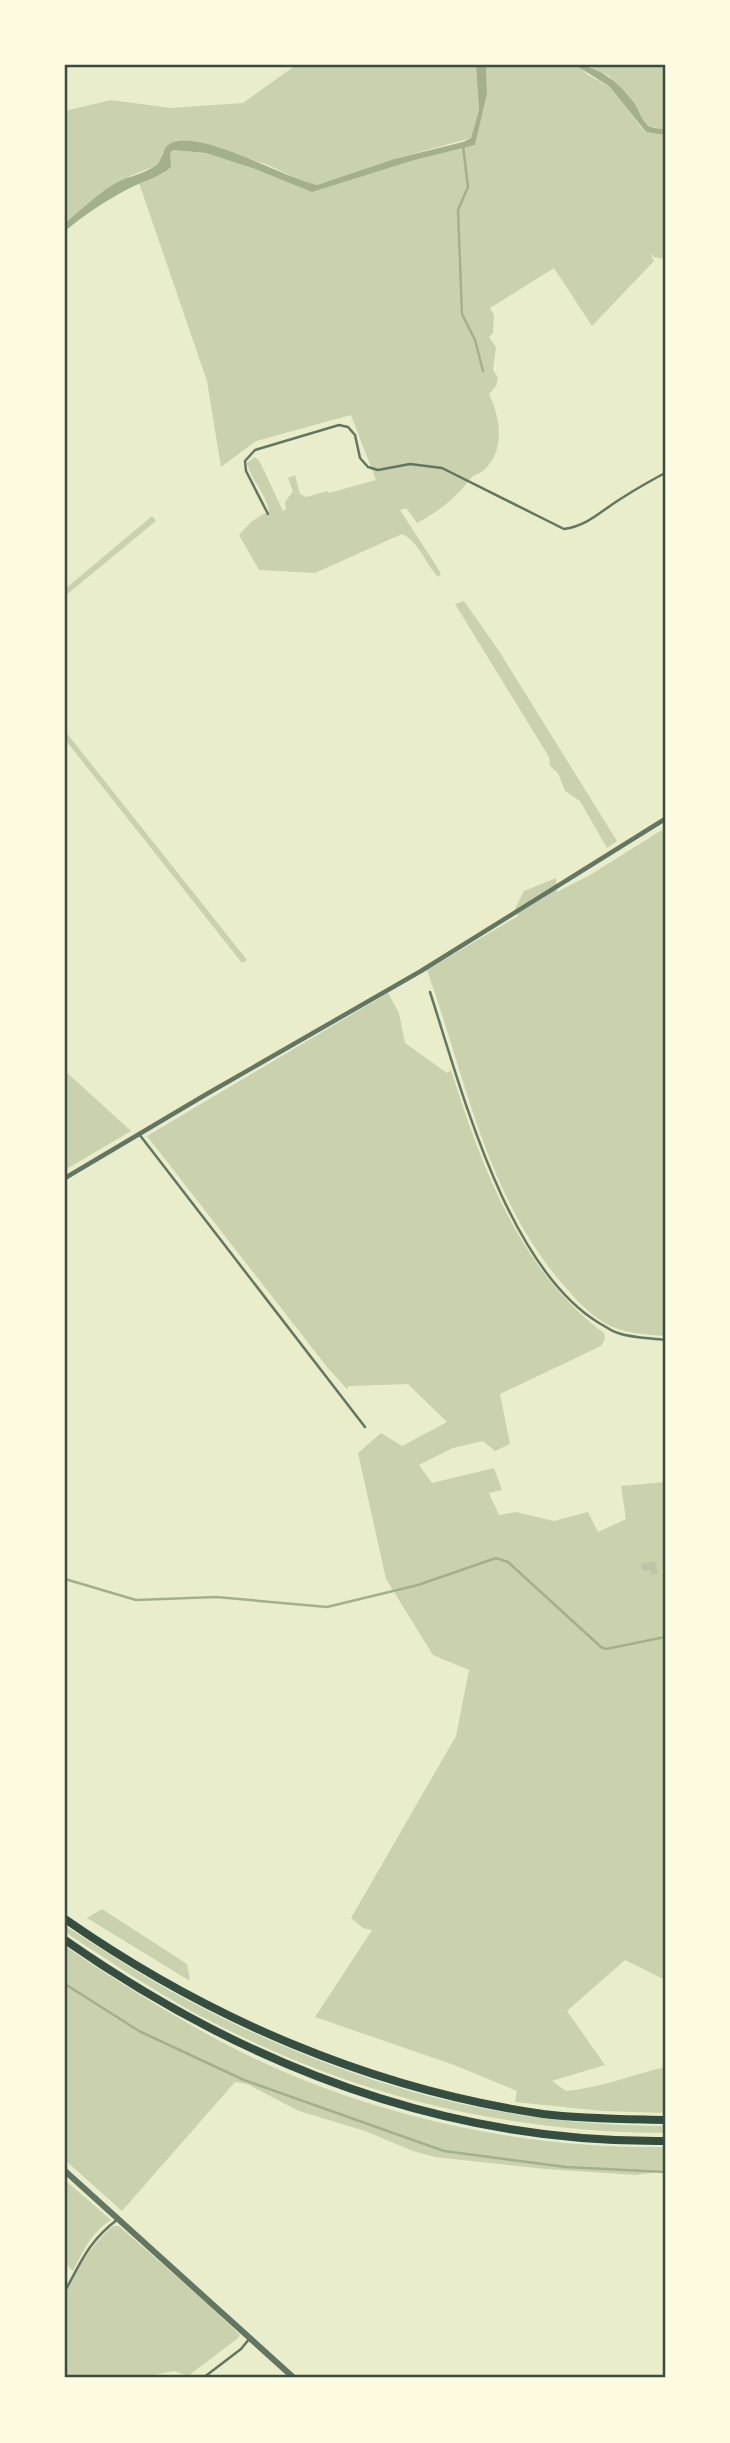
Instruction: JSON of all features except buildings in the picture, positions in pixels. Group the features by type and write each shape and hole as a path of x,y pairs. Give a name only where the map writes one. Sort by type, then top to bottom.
{"highway":[{"path":"65,1919 92,1938 221,2011 345,2066 453,2098 543,2114 665,2120"},
{"path":"65,1940 149,1995 267,2057 357,2092 396,2105 487,2125 585,2138 665,2141"}],"street":[{"path":"65,1178 421,971 665,819"},
{"path":"65,2172 294,2378"}],"lane":[{"path":"268,514 246,471 245,461 255,450 339,425 348,427 355,435 360,458 368,467 378,470 410,464 442,468 564,529 589,521 621,498 665,473"},
{"path":"430,992 453,1067 496,1184 524,1238 554,1284 584,1313 617,1333 665,1340"},
{"path":"139,1134 365,1427"},
{"path":"65,2291 89,2246 118,2219"},
{"path":"203,2378 241,2349 250,2338"}],"shaded area":[{"path":"296,65 476,65 479,110 471,138 394,159 317,185 212,146 184,141 162,153 161,161 155,166 130,176 65,223 65,111 111,100 171,108 243,103"},
{"path":"476,65 486,65 487,94 475,145 414,160 312,192 206,153 173,150 170,153 171,167 166,171 110,199 65,231 65,223 93,199 116,183 155,166 164,150 174,142 206,144 317,185 394,159 463,142 471,138 479,110"},
{"path":"486,65 577,65 588,75 609,86 645,132 665,135 665,259 654,257 650,253 654,261 592,326 554,268 490,308 494,315 493,333 489,337 496,347 493,370 498,378 496,386 489,394 498,423 496,453 484,470 472,477 453,498 417,523 406,508 400,510 441,574 438,577 418,548 402,534 315,573 259,570 239,535 252,521 269,511 247,463 255,457 260,462 283,511 286,509 285,502 293,491 288,478 295,475 300,494 306,497 376,480 351,415 256,441 221,467 207,381 139,183 164,173 173,150 206,153 312,191 414,159 475,145 487,94"},
{"path":"575,65 592,68 616,83 634,103 646,124 665,129 665,135 646,132 609,86"},
{"path":"587,65 665,65 665,129 645,123 609,76"},
{"path":"152,516 156,521 65,596 65,589"},
{"path":"464,601 499,651 617,841 607,848 580,801 565,791 558,773 550,766 549,757 455,604"},
{"path":"65,731 247,960 242,963 67,742 65,743"},
{"path":"665,828 665,1336 625,1331 603,1322 576,1299 541,1256 518,1219 482,1138 427,970 518,916 515,909 524,891 556,878 557,892 590,875"},
{"path":"388,993 399,1013 405,1043 447,1073 451,1070 490,1179 527,1248 549,1280 575,1308 604,1333 605,1339 601,1346 500,1394 510,1444 495,1451 483,1441 453,1448 419,1465 432,1483 494,1468 502,1490 489,1493 499,1515 516,1512 554,1521 588,1512 598,1532 626,1519 621,1486 665,1482 665,1980 625,1960 567,2011 605,2065 552,2081 566,2091 665,2067 665,2113 603,2111 515,2102 517,2091 454,2065 315,2017 372,1930 363,1928 351,1918 456,1736 469,1670 433,1655 386,1579 358,1453 381,1433 402,1446 447,1422 408,1384 349,1386 347,1389 147,1136"},
{"path":"65,1071 131,1131 65,1170"},
{"path":"102,1909 187,1964 190,1981 87,1918"},
{"path":"65,1926 140,1974 187,2000 245,2029 360,2076 478,2107 600,2124 665,2126 665,2133 539,2125 421,2102 363,2085 248,2040 191,2011 65,1932"},
{"path":"65,1946 205,2033 313,2084 428,2120 487,2132 546,2141 665,2147 665,2171 636,2175 545,2169 435,2157 365,2131 299,2111 247,2084 235,2082 122,2211 65,2160"},
{"path":"65,2180 111,2220 93,2237 73,2271 65,2263"},
{"path":"113,2226 119,2226 211,2307 240,2335 238,2338 188,2376 174,2371 138,2378 65,2378 63,2323 66,2295 85,2258"}],"waterway":[{"path":"463,146 468,187 458,210 462,314 475,340 483,371"},
{"path":"65,1579 136,1600 216,1597 327,1607 418,1585 496,1558 508,1562 601,1647 606,1649 665,1637"},
{"path":"65,1984 139,2031 244,2080 444,2151 566,2167 665,2172"}]}
